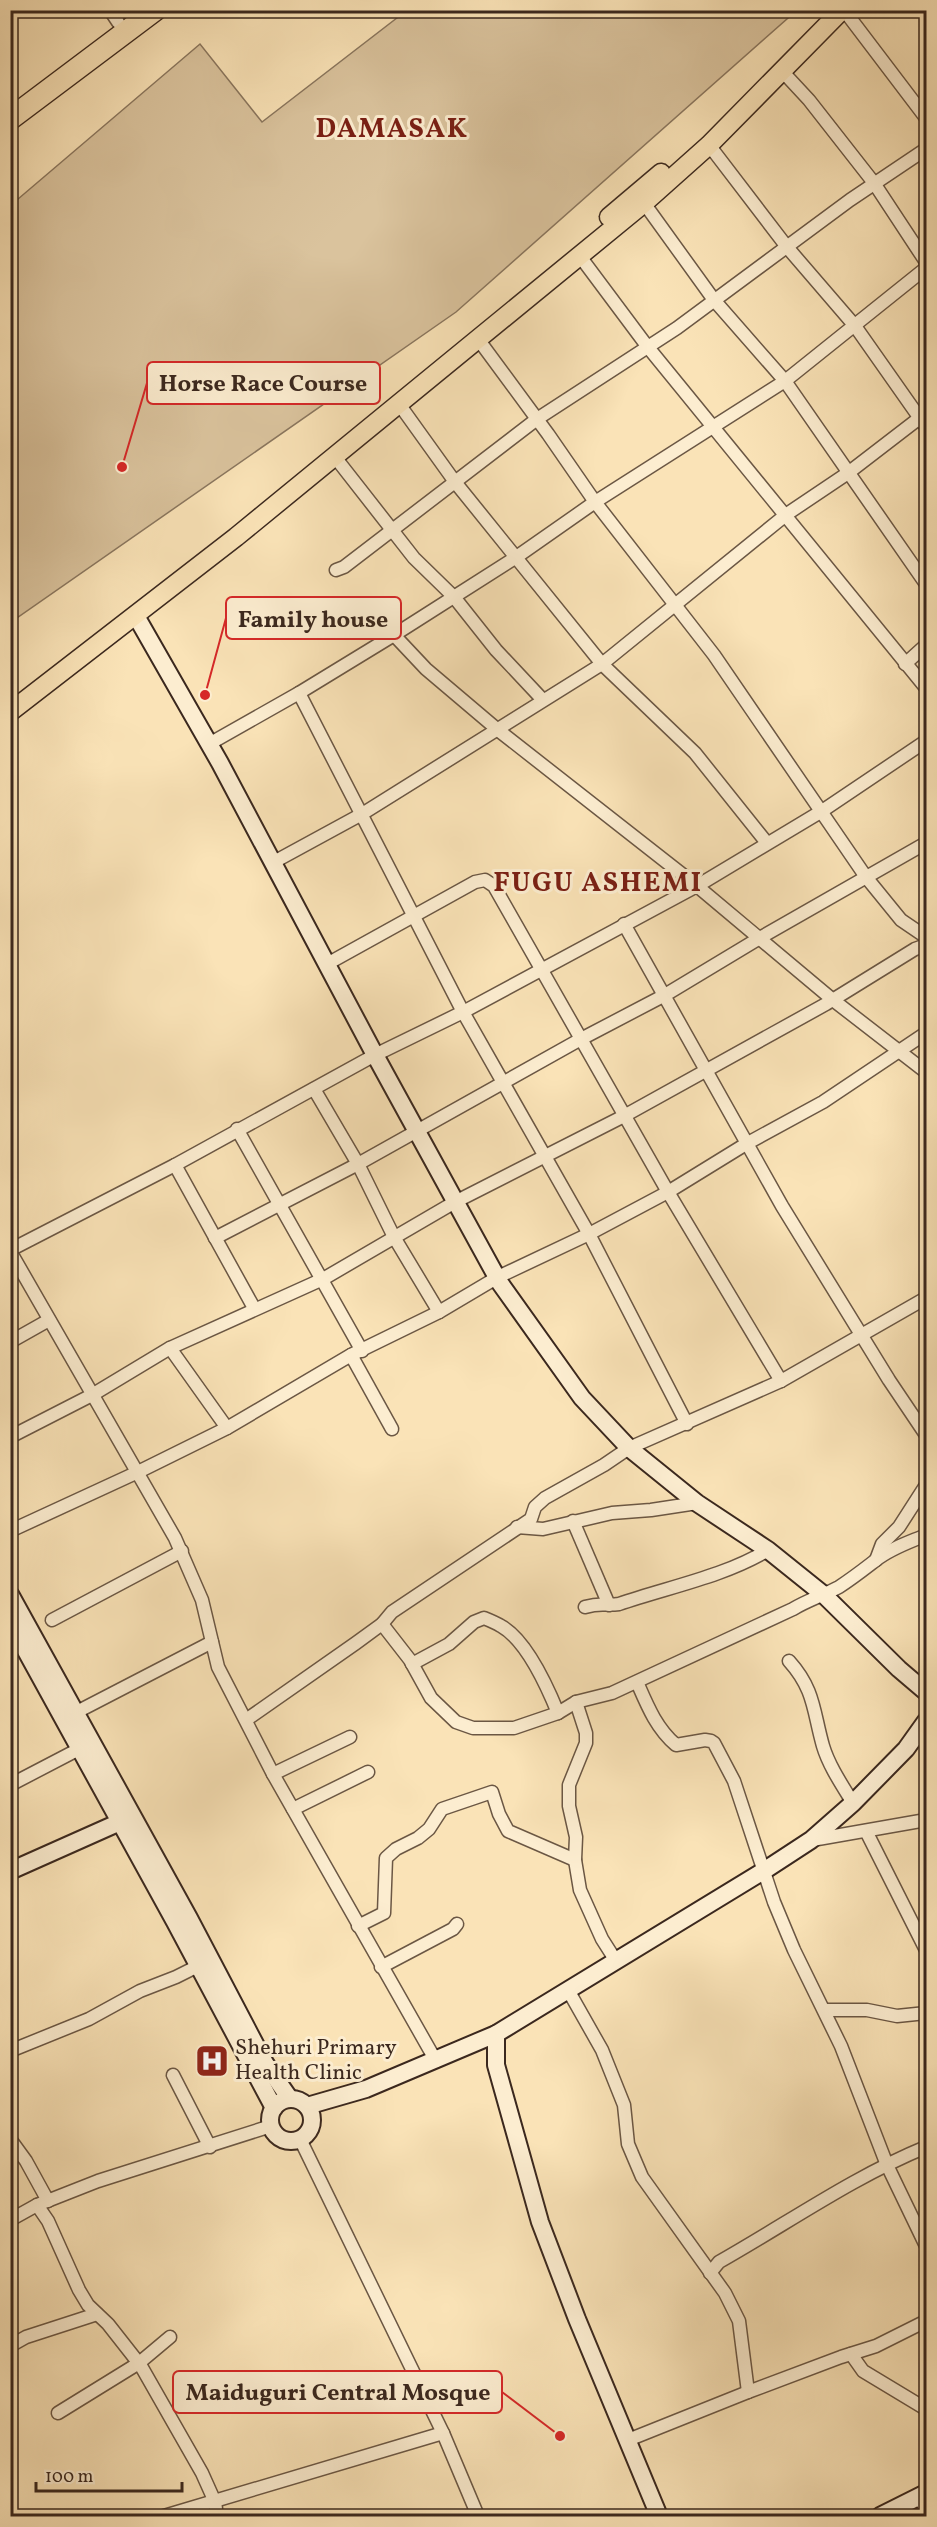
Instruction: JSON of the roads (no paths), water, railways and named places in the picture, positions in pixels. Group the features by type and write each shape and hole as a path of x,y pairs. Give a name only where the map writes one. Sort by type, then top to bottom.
{"highway":[{"path":"10,119 154,10"},
{"path":"10,101 121,14"}],"main road":[{"path":"10,698 205,550 584,238 680,156 828,10"},
{"path":"10,712 136,616 335,457 644,203 708,145 843,10"},
{"path":"136,616 209,744 500,1283 582,1398 629,1449 697,1503 768,1550 824,1595 899,1669 927,1692"},
{"path":"10,1594 70,1716 81,1748 274,2108"},
{"path":"11,1622 70,1716 189,1918 265,2063 290,2099"},
{"path":"309,2113 470,2047 496,2034 765,1870 811,1840 853,1803 906,1749 927,1721"},
{"path":"10,1871 120,1822"},
{"path":"496,2034 496,2065 540,2222 577,2319 659,2517"},
{"path":"470,2047 496,2065"},
{"path":"290,2099 296,2099 309,2113 309,2132 294,2141 282,2139 271,2126 270,2120 278,2103 290,2099"},
{"path":"879,2517 924,2499"}],"street":[{"path":"843,10 927,118"},
{"path":"783,72 809,100 874,183 927,262"},
{"path":"272,863 362,814 498,730 542,699 602,664 787,514 924,420 855,326 787,247 708,145"},
{"path":"336,570 344,567 393,531 537,419 677,328 874,183 927,149"},
{"path":"644,203 714,300 785,381 927,584"},
{"path":"579,255 647,346 787,514 905,664 927,688"},
{"path":"209,744 394,635 515,558 594,502 785,381 927,268"},
{"path":"478,339 594,502 714,655 866,876 901,920 927,937"},
{"path":"399,404 455,482 602,664 695,753 767,843"},
{"path":"335,457 414,558 454,597 496,650 542,699"},
{"path":"394,635 426,669 498,730 697,886 833,1000 927,1072"},
{"path":"905,664 927,645"},
{"path":"299,693 463,1012 589,1234 687,1424"},
{"path":"436,2061 273,1773 218,1667 202,1600 182,1551 10,1251 175,1165 375,1055 543,970 697,886 822,811 927,741"},
{"path":"215,1238 278,1203 358,1164 581,1039 665,995 866,876 927,843"},
{"path":"327,964 415,918 475,882 485,880 494,886 668,1192 781,1381"},
{"path":"624,924 746,1144 862,1334 927,1435"},
{"path":"10,1437 92,1395 170,1348 323,1278 455,1202 624,1116 833,1000 915,949 927,945"},
{"path":"10,1531 227,1428 356,1353 439,1312 498,1277 589,1234 668,1192 746,1144 823,1102 927,1034"},
{"path":"314,1089 358,1164 394,1237 439,1312"},
{"path":"237,1129 323,1278 392,1429"},
{"path":"175,1165 254,1308"},
{"path":"246,1720 382,1624 392,1612 531,1518 535,1507 545,1498 629,1449 781,1381 927,1298"},
{"path":"10,1342 49,1320"},
{"path":"170,1348 227,1428"},
{"path":"876,1560 882,1544 899,1527 927,1485"},
{"path":"517,1527 543,1529 612,1513 697,1503"},
{"path":"573,1521 609,1605"},
{"path":"382,1624 412,1664 431,1698 456,1722 473,1728 514,1728 558,1713 576,1702 612,1693 808,1600 824,1595 866,1570 876,1560 896,1548 927,1535"},
{"path":"585,1607 601,1602 609,1605 677,1587 755,1558 768,1550"},
{"path":"52,1620 182,1551"},
{"path":"412,1664 449,1644 474,1622 484,1618 503,1626 525,1651 537,1667 558,1713"},
{"path":"70,1716 212,1642"},
{"path":"789,1661 803,1677 817,1716 823,1746 834,1771 853,1803"},
{"path":"637,1682 660,1728 676,1745 705,1740 714,1743 734,1781 774,1902 794,1950 826,2010 887,2164 927,2247"},
{"path":"576,1702 586,1733 585,1743 569,1785 568,1806 576,1836 575,1860 580,1890 602,1939 616,1961"},
{"path":"273,1773 351,1737"},
{"path":"10,1785 81,1748"},
{"path":"293,1809 368,1772"},
{"path":"358,1926 384,1913 386,1858 391,1852 429,1829 441,1809 492,1792 499,1814 508,1831 575,1860"},
{"path":"811,1840 927,1820"},
{"path":"866,1832 927,1950"},
{"path":"381,1967 453,1929 457,1924"},
{"path":"10,2051 89,2019 140,1991 176,1977 198,1965"},
{"path":"568,1990 602,2050 624,2104 628,2144 642,2176 724,2293 739,2321 748,2392"},
{"path":"826,2010 867,2010 897,2016 927,2013"},
{"path":"173,2075 210,2147"},
{"path":"10,2220 43,2203 98,2181 271,2126"},
{"path":"10,2139 26,2161 48,2221 79,2290 96,2314 108,2324 139,2363 202,2473 215,2502 217,2517"},
{"path":"300,2139 443,2433 478,2517"},
{"path":"710,2273 718,2262 887,2164 927,2147"},
{"path":"11,2344 96,2314"},
{"path":"628,2440 748,2392 876,2346 927,2321"},
{"path":"58,2413 139,2363 170,2337"},
{"path":"851,2354 863,2371 927,2409"},
{"path":"164,2517 443,2433"}],"place":[{"name":"Horse Race Course","path":"122,467"},
{"name":"Family house","path":"205,695"},
{"name":"Shehuri Primary Health Clinic","path":"212,2061"},
{"name":"Maiduguri Central Mosque","path":"560,2436"}],"district":[{"name":"DAMASAK","path":"392,129"},
{"name":"FUGU ASHEMI","path":"598,883"}]}
